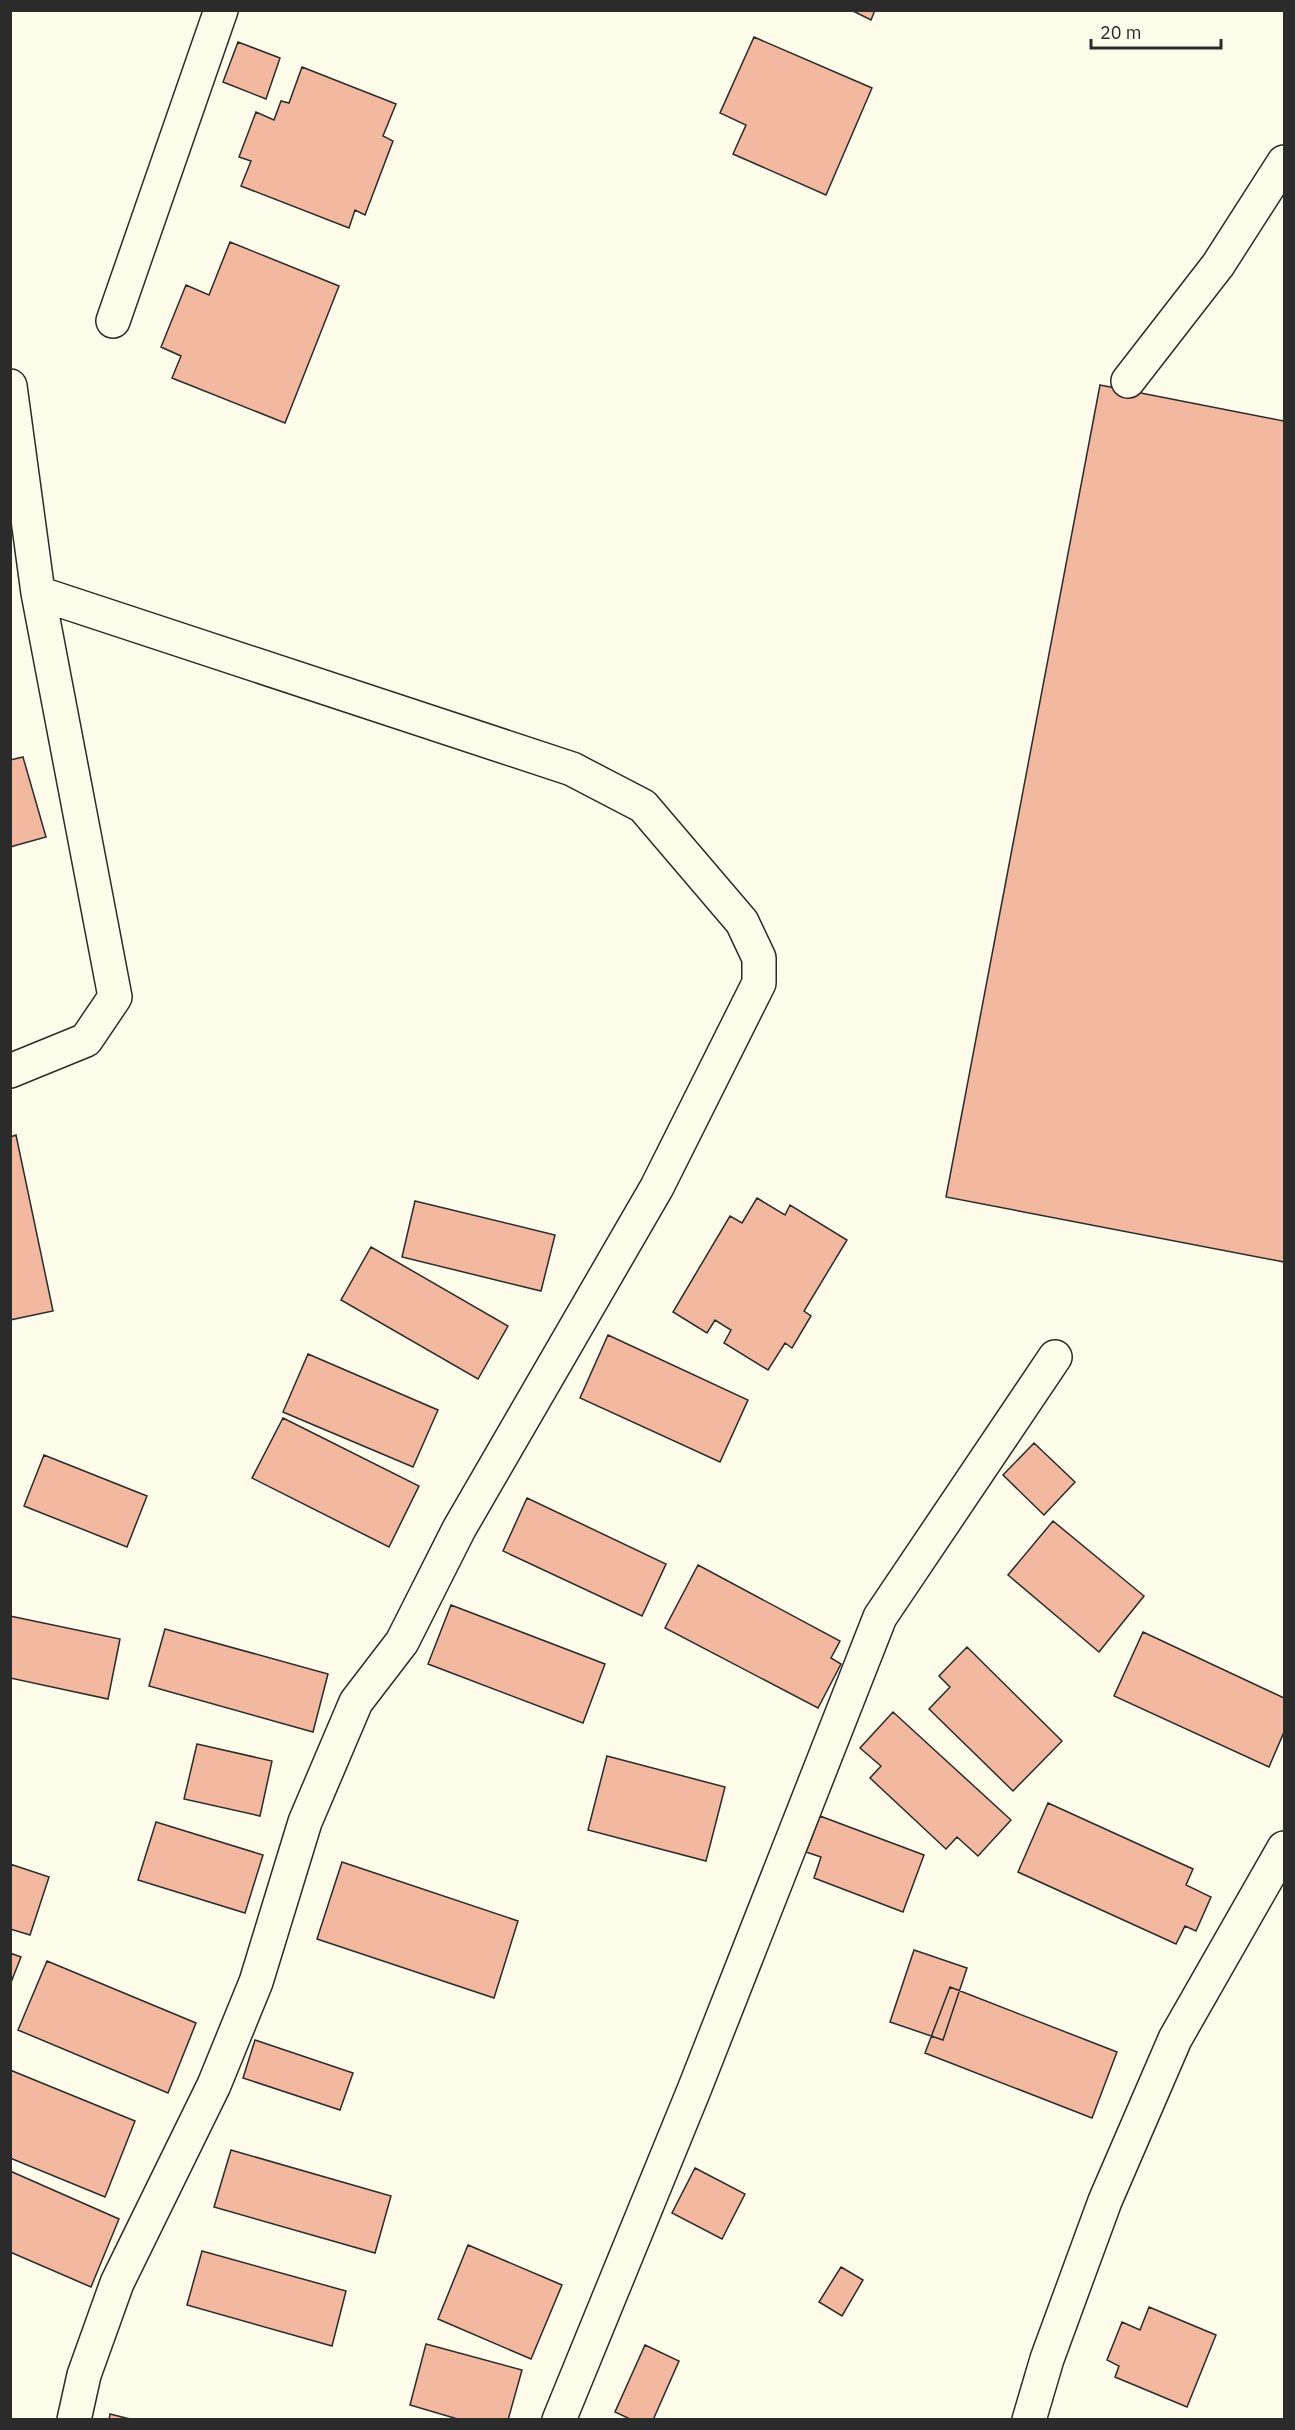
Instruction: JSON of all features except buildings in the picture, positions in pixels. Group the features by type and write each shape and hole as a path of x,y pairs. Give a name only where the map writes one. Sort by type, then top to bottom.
{"street":[{"path":"113,321 221,10"},
{"path":"1128,381 1218,265 1284,162"},
{"path":"10,386 38,593 115,997 86,1040 10,1071"},
{"path":"38,593 572,770 643,806 742,922 759,958 759,983 657,1187 459,1529 402,1642 356,1702 305,1822 256,1982 214,2085 117,2283 84,2375 74,2420"},
{"path":"559,2420 694,2090 880,1617 1055,1357"},
{"path":"1029,2420 1047,2359 1105,2201 1175,2039 1284,1848"}]}
